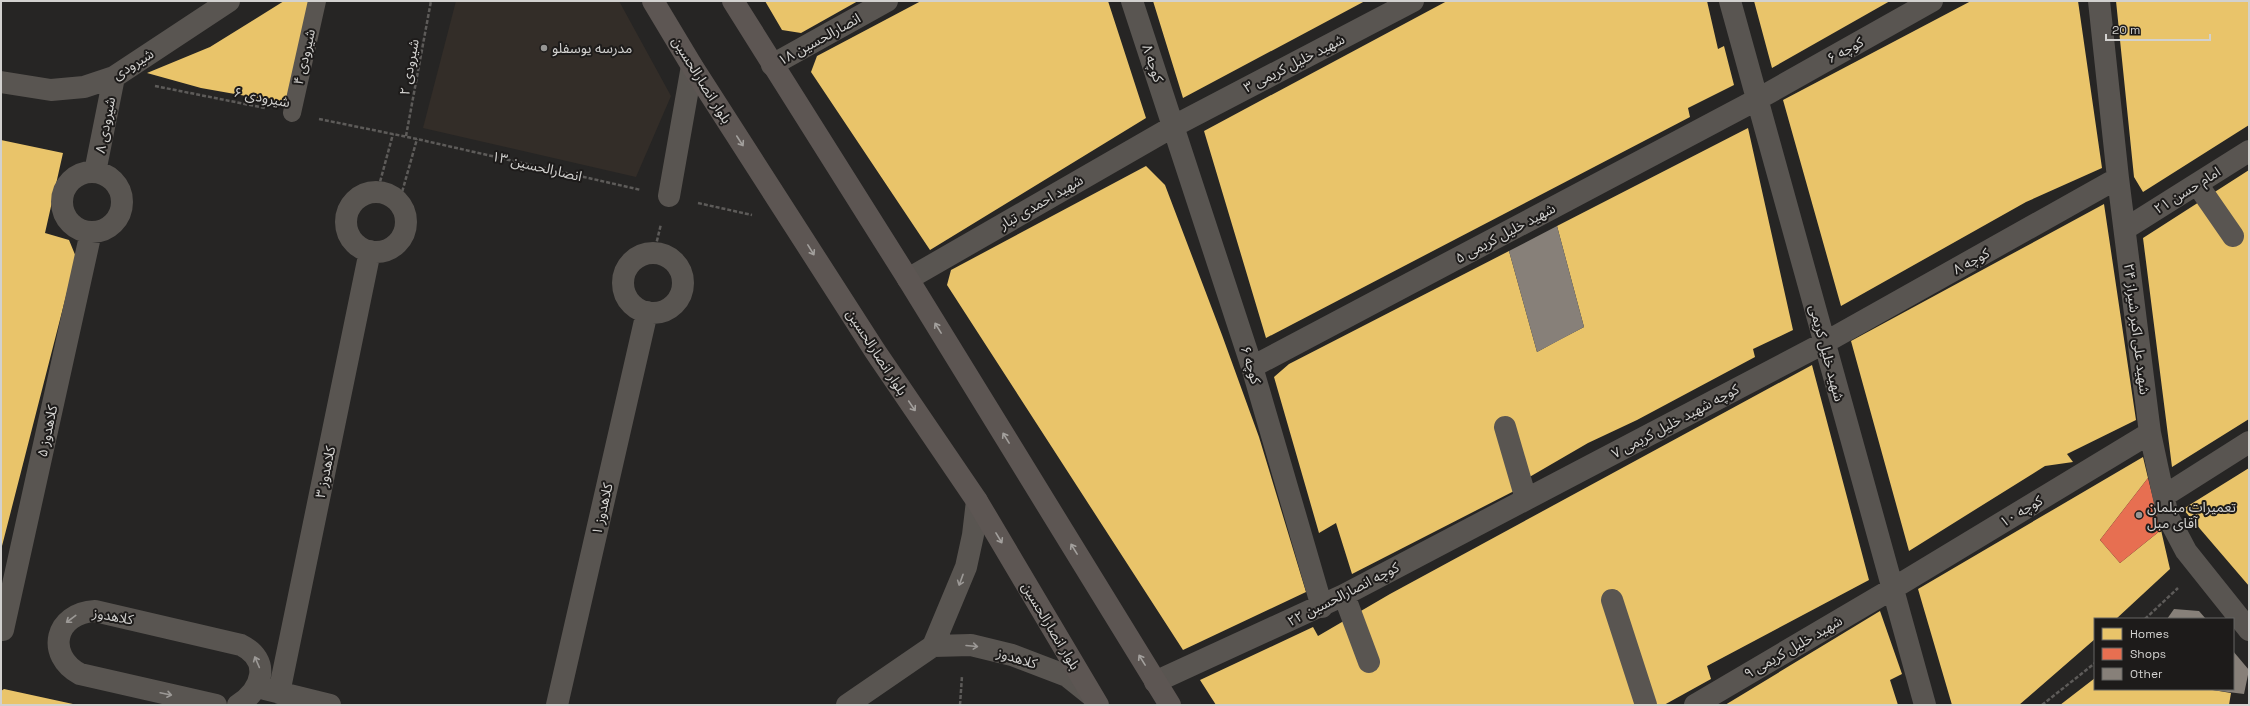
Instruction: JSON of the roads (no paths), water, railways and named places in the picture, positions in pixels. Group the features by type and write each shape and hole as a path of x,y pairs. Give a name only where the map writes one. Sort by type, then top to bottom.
{"main road":[{"name":"بلوار انصارالحسین","path":"653,1 692,66 875,351 977,501 1095,701"},
{"path":"733,1 908,279 1170,705"}],"street":[{"name":"شیرودی","path":"1,82 51,90 84,88 114,77 229,1"},
{"name":"انصارالحسین ۱۸","path":"772,65 888,1"},
{"name":"کوچه ۸","path":"1132,1 1174,126"},
{"name":"شهید خلیل کریمی ۳","path":"1174,126 1413,1"},
{"name":"شهید خلیل کریمی","path":"1730,1 1925,705"},
{"name":"کوچه ۶","path":"1758,99 1932,1"},
{"name":"شهید علی اکبر شیراز ۲۴","path":"2099,1 2118,178 2150,433 2168,516 2186,551 2249,630"},
{"path":"669,196 692,66"},
{"name":"شیرودی ۸","path":"96,172 114,77"},
{"name":"شهید خلیل کریمی ۵","path":"1252,367 1758,99"},
{"name":"شهید احمدی تبار","path":"908,279 1174,126"},
{"name":"کوچه ۶","path":"1174,126 1252,367 1322,607"},
{"name":"امام حسن ۲۱","path":"2125,229 2249,151"},
{"path":"96,172 108,176 116,182 122,200 121,210 110,226 91,232 82,230 70,221 63,208 62,198 65,188 71,180 79,174 96,172"},
{"name":"کوچه ۸","path":"1824,343 2118,178"},
{"path":"2197,184 2233,236"},
{"path":"377,193 392,196 404,211 406,221 401,240 385,251 370,252 357,246 350,238 346,219 355,201 364,195 377,193"},
{"name":"کلاهدوز ۵","path":"3,630 91,232"},
{"name":"کلاهدوز ۳","path":"279,693 370,252"},
{"name":"کلاهدوز ۱","path":"557,705 647,312"},
{"name":"کوچه شهید خلیل کریمی ۷","path":"1526,499 1824,343"},
{"path":"1505,427 1526,499"},
{"name":"کوچه ۱۰","path":"1892,589 2150,433"},
{"path":"2164,496 2249,442"},
{"name":"کوچه انصارالحسین ۲۲","path":"1155,682 1322,607 1526,499"},
{"path":"847,705 933,646 966,567 973,535 977,501"},
{"name":"شهید خلیل کریمی ۹","path":"1695,705 1892,589"},
{"path":"1344,595 1369,662"},
{"path":"1612,600 1646,705"},
{"name":"کلاهدوز","path":"216,705 134,696 72,670 64,662 58,642 66,622 74,615 95,611 241,645 251,650 257,659 260,670 256,687"},
{"name":"کلاهدوز","path":"933,646 971,645 1012,655 1067,676 1095,701"},
{"path":"238,705 248,698 256,687 330,705"}],"lane":[{"name":"شیرودی ۴","path":"292,113 317,1"}],"place":[{"name":"مدرسه یوسفلو","path":"544,48"},
{"name":"تعمیرات مبلمان آقای مبل","path":"2139,515"}]}
